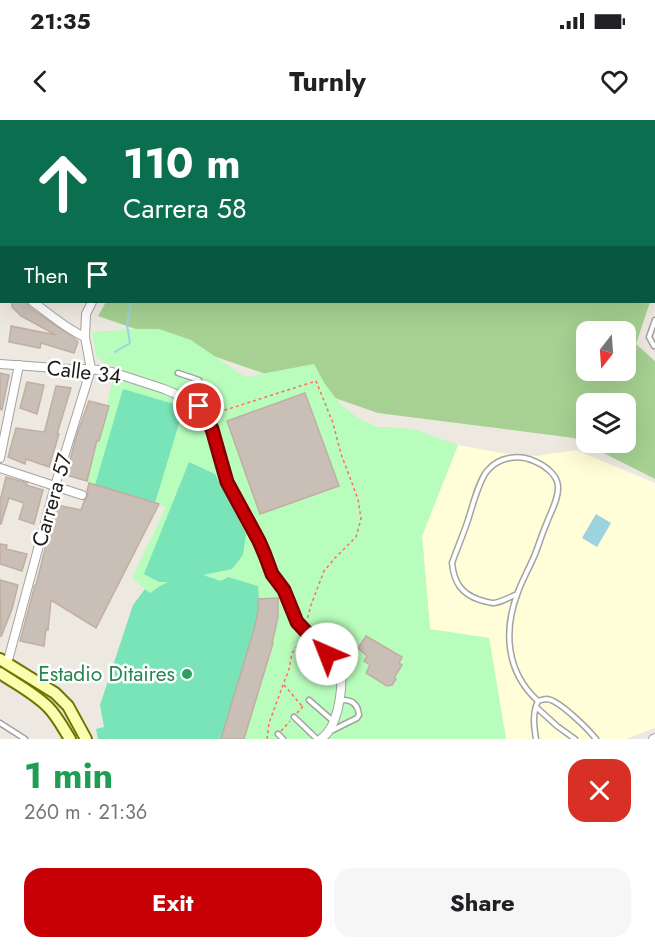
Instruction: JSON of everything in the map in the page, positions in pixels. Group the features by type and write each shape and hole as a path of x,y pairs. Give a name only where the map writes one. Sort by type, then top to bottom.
{"main road":[{"path":"4,662 55,693 68,706 86,739"},
{"path":"0,673 35,695 48,707 70,739"}],"street":[{"path":"34,303 75,333 85,337"},
{"path":"75,333 86,321 92,303"},
{"name":"Carrera 57","path":"4,662 91,369 85,337 86,321"},
{"name":"Calle 34","path":"0,364 112,372 164,389 199,406"},
{"path":"0,458 19,365"},
{"path":"199,406 212,429 227,482 265,555 272,574 284,590 297,622 342,673 339,705 328,732 319,739"},
{"path":"0,468 82,495"}],"lane":[{"path":"654,346 649,337 655,320"},
{"path":"178,373 198,380 201,387 199,406"},
{"path":"517,594 495,603 468,595 458,586 453,574 452,563 486,471 504,459 521,457 534,460 546,468 558,482 558,491 534,557 517,594 508,636 519,679 528,693 538,701"},
{"path":"538,701 549,699 558,703 596,739"},
{"path":"309,700 333,721"},
{"path":"328,732 359,715 358,707 354,703 343,700 339,705"},
{"path":"536,739 533,722 538,701"},
{"path":"536,707 576,739"},
{"path":"294,717 319,739"},
{"path":"0,723 25,739"},
{"path":"278,734 283,739"}],"path":[{"path":"201,392 209,392 218,401 222,411 316,381 333,423 341,454 358,500 361,519 356,537 324,571 311,605 307,633 292,653 276,700 267,739"},
{"path":"283,684 303,706"}],"shaded area":[{"path":"458,445 536,456 576,450 576,453 583,453 655,483 655,728 625,739 506,739 489,638 430,630 422,536"}],"green space":[{"path":"105,303 650,303 636,344 655,361 655,479 604,453 636,453 636,393 576,393 576,439 378,413 98,316"},
{"path":"159,329 191,340 245,377 314,364 325,384 341,405 360,419 377,427 416,430 458,445 422,536 430,629 489,638 506,739 244,739 273,644 268,642 277,623 278,598 258,599 203,575 202,579 187,577 160,586 150,593 132,578 166,507 87,482 116,367 104,363 96,356 92,332"},
{"path":"123,389 184,407 155,503 95,485"},
{"name":"Estadio Ditaires","path":"189,462 215,474 246,534 243,555 232,569 203,575 221,581 228,577 258,586 259,599 278,598 275,633 271,632 269,642 273,643 244,739 98,739 96,729 104,727 100,705 133,605 145,589 150,593 168,582 159,582 144,574"}],"water":[{"path":"596,514 611,523 597,547 582,538"}],"building":[{"path":"12,303 27,303 29,307 78,342 74,353 41,343 40,348 9,342 11,326 56,335 21,316 12,307"},
{"path":"0,373 9,375 2,410 0,409"},
{"path":"27,382 44,385 37,414 20,408"},
{"path":"56,386 71,388 49,467 26,459 25,464 8,457 16,428 43,432 45,430"},
{"path":"305,393 339,486 260,514 227,421"},
{"path":"89,401 109,406 99,441 97,440 87,481 66,475"},
{"path":"6,477 43,490 34,524 19,519 24,503 9,498 0,524 0,497"},
{"path":"89,483 159,504 96,628 51,600 44,646 20,641 56,505 81,510 88,496"},
{"path":"0,544 7,545 6,549 27,554 22,571 0,564"},
{"path":"0,580 18,585 1,637"},
{"path":"278,598 278,617 273,643 244,739 221,739 255,626 258,599"},
{"path":"366,636 402,657 399,663 402,665 392,685 387,686 366,673 370,665 364,661 367,656 358,648"}],"waterway":[{"path":"115,352 130,343 127,325 131,303"}],"place":[{"name":"Estadio Ditaires","path":"187,674"}],"route":[{"path":"199,406 212,429 227,482 259,541 272,574 284,590 297,622 327,654"}]}
